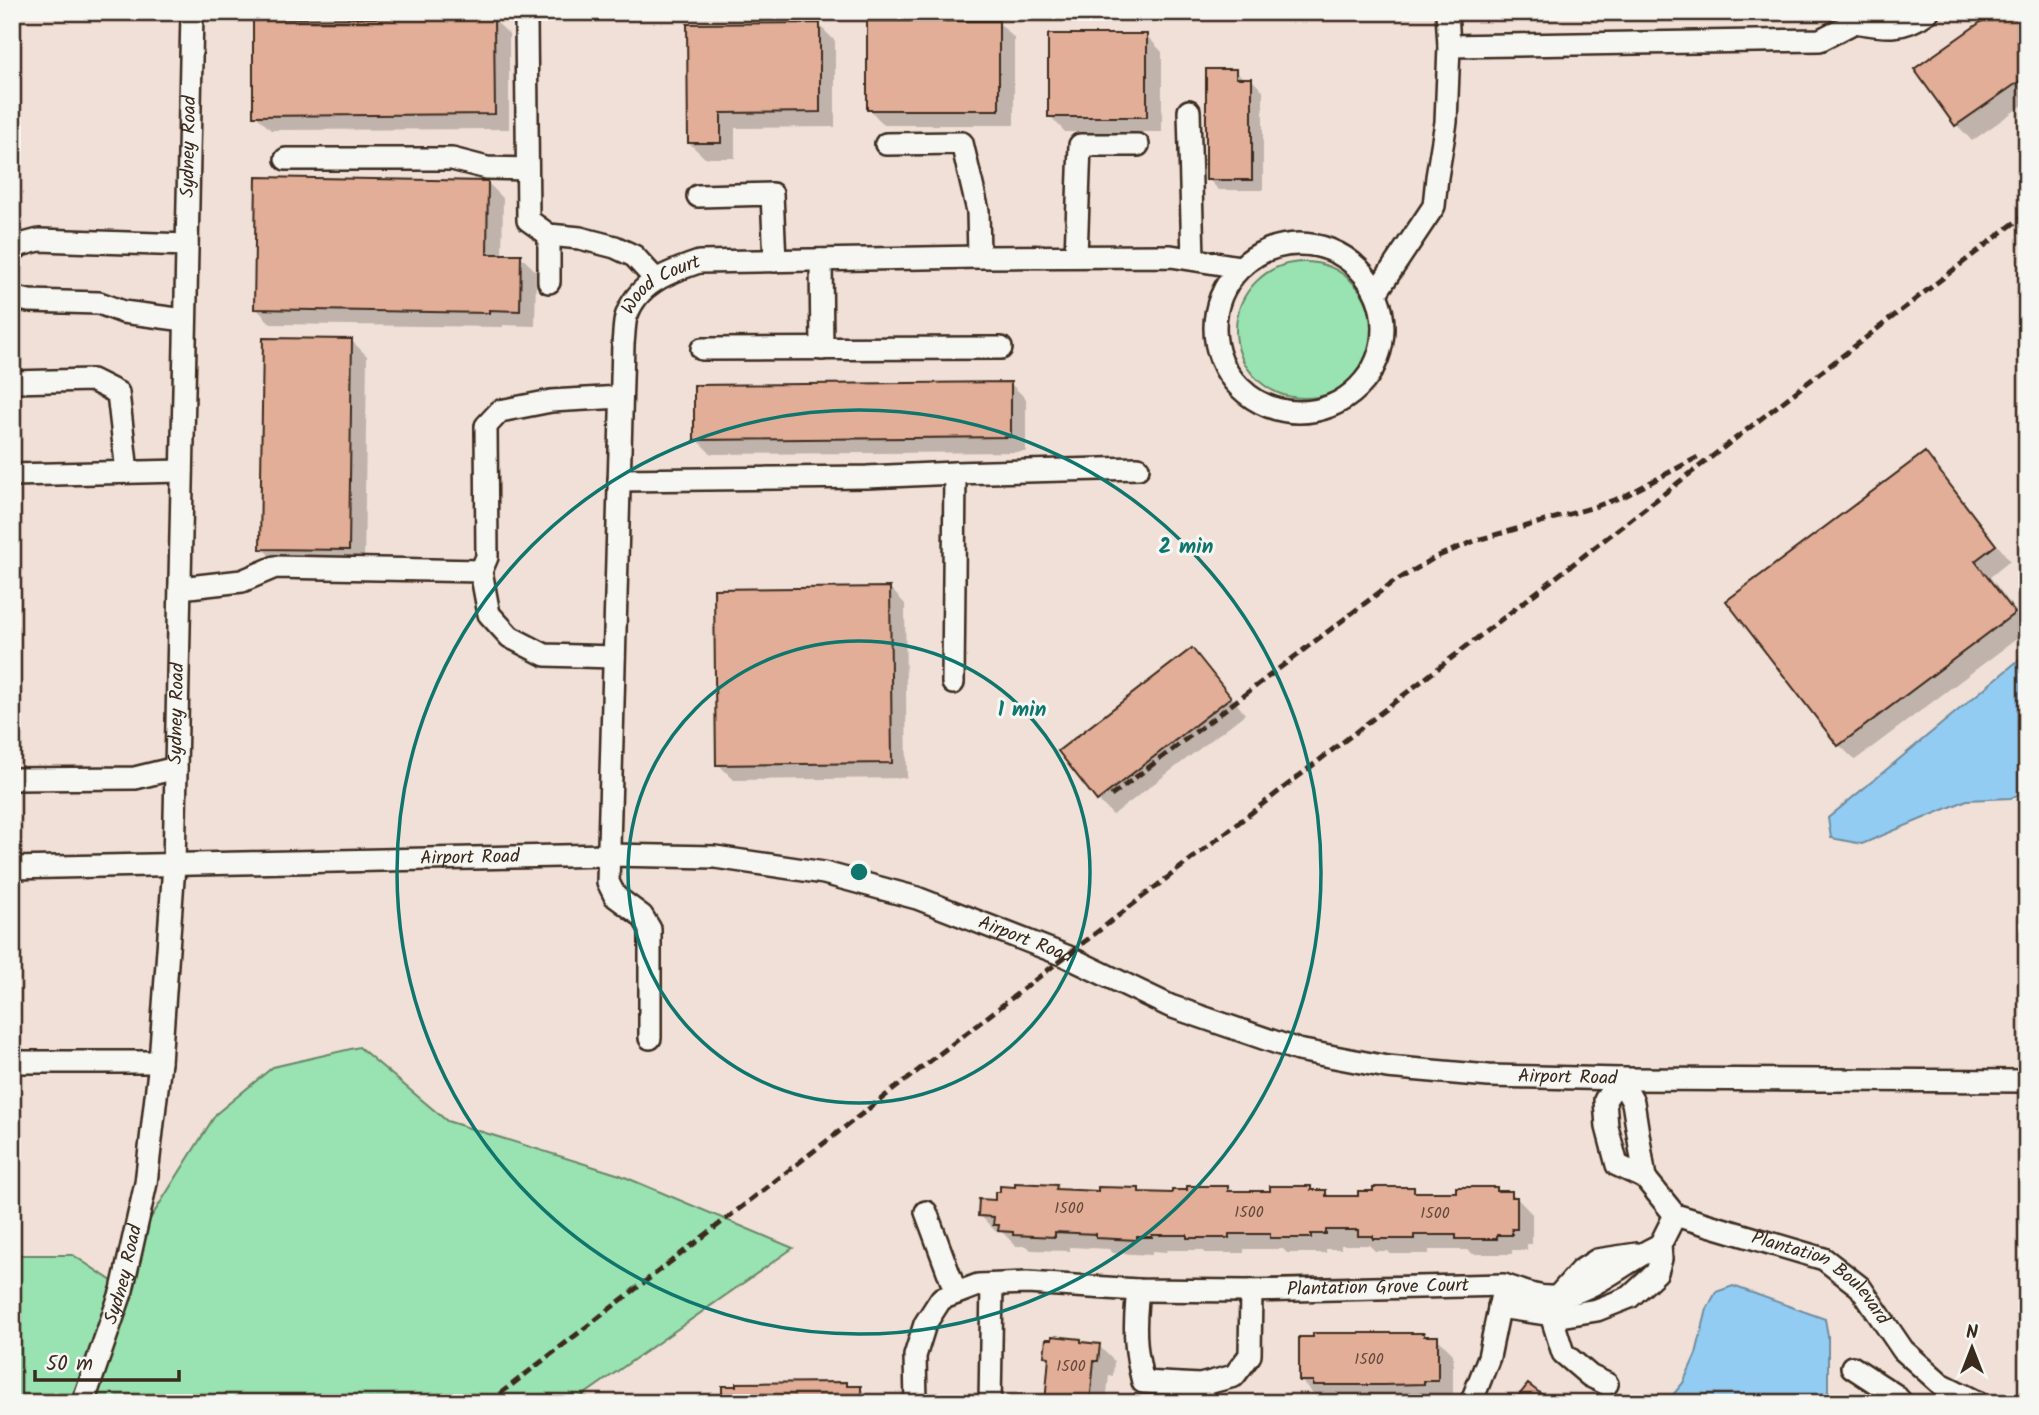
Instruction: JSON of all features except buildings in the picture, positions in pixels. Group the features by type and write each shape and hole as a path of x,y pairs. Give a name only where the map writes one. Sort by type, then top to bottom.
{"street":[{"name":"Sydney Road","path":"83,1403 122,1290 141,1209 160,1062 174,865 192,12"},
{"path":"1376,293 1434,206 1447,122 1447,12"},
{"path":"1449,46 1820,40 1855,17 1891,28 1914,22 1928,12"},
{"path":"526,20 528,220 549,235 580,238 615,247 634,256 656,280"},
{"path":"1189,111 1193,259"},
{"path":"886,144 962,143 978,211 979,257"},
{"path":"1076,256 1080,145 1138,145"},
{"path":"286,159 452,159 487,168 527,169"},
{"path":"698,196 772,194 775,261"},
{"path":"549,235 549,282"},
{"path":"12,252 20,245 39,240 187,245"},
{"path":"1288,244 1315,245 1340,254 1361,270 1376,293 1383,320 1381,348 1370,374 1350,395 1325,408 1297,412 1269,407 1244,393 1226,371 1216,345 1215,316 1223,289 1240,267 1262,251 1288,244"},
{"name":"Wood Court","path":"650,1038 650,929 642,916 615,896 608,882 623,344 626,316 641,291 665,273 699,262 1171,256 1240,267"},
{"path":"821,260 822,349"},
{"path":"12,297 29,301 99,303 123,312 185,320"},
{"path":"702,349 1001,348"},
{"path":"12,382 92,380 118,393 127,472"},
{"path":"614,657 545,654 510,637 489,614 481,571 487,557 486,426 500,411 551,401 621,397"},
{"path":"619,480 867,477 1138,468"},
{"path":"12,475 182,471"},
{"path":"953,683 955,473"},
{"path":"180,588 242,581 275,567 481,571"},
{"path":"12,779 135,778 176,768"},
{"name":"Airport Road","path":"12,868 608,855 715,857 824,873 917,898 1066,956 1170,1006 1298,1050 1400,1068 1489,1076 1620,1079 2027,1080"},
{"path":"13,1062 160,1062"},
{"path":"1645,1178 1633,1102 1620,1079 1605,1100 1607,1127 1617,1165 1645,1178 1675,1215"},
{"path":"926,1212 956,1293"},
{"name":"Plantation Grove Court","path":"1499,1307 1598,1310 1630,1297 1657,1272 1660,1252 1675,1215"},
{"name":"Plantation Boulevard","path":"1675,1215 1824,1259 1860,1287 1903,1350 1941,1384 1979,1403"},
{"name":"Plantation Grove Court","path":"1555,1309 1628,1265 1639,1254 1660,1252"},
{"name":"Plantation Grove Court","path":"916,1403 915,1356 925,1324 941,1299 978,1285 1027,1283 1138,1290 1251,1291 1504,1285 1536,1295 1555,1309"},
{"path":"990,1403 992,1285"},
{"path":"1471,1403 1489,1357 1504,1285"},
{"path":"1138,1290 1134,1323 1135,1350 1143,1382 1200,1385 1234,1376 1250,1355 1251,1291"},
{"path":"1555,1309 1563,1353 1590,1376 1607,1384"},
{"path":"1852,1367 1898,1399 1921,1366"}],"green space":[{"path":"1304,262 1330,267 1352,282 1367,304 1372,330 1367,356 1352,378 1330,393 1304,398 1278,393 1256,378 1241,356 1236,330 1241,304 1256,282 1278,267"},
{"path":"359,1047 447,1121 620,1175 793,1248 572,1403 94,1403 132,1294 147,1224 216,1114 273,1067"},
{"path":"12,1255 73,1255 112,1281 115,1276 72,1403 12,1403"}],"water":[{"path":"2020,659 2027,665 2027,791 2011,798 1967,800 1862,844 1831,838 1828,818"},
{"path":"1733,1286 1825,1319 1828,1336 1828,1403 1666,1403 1683,1383 1696,1354 1707,1309 1716,1292"}],"railway":[{"path":"488,1403 2027,213"},
{"path":"1111,796 1389,585 1436,557 1477,540 1625,496 1698,457"}]}
